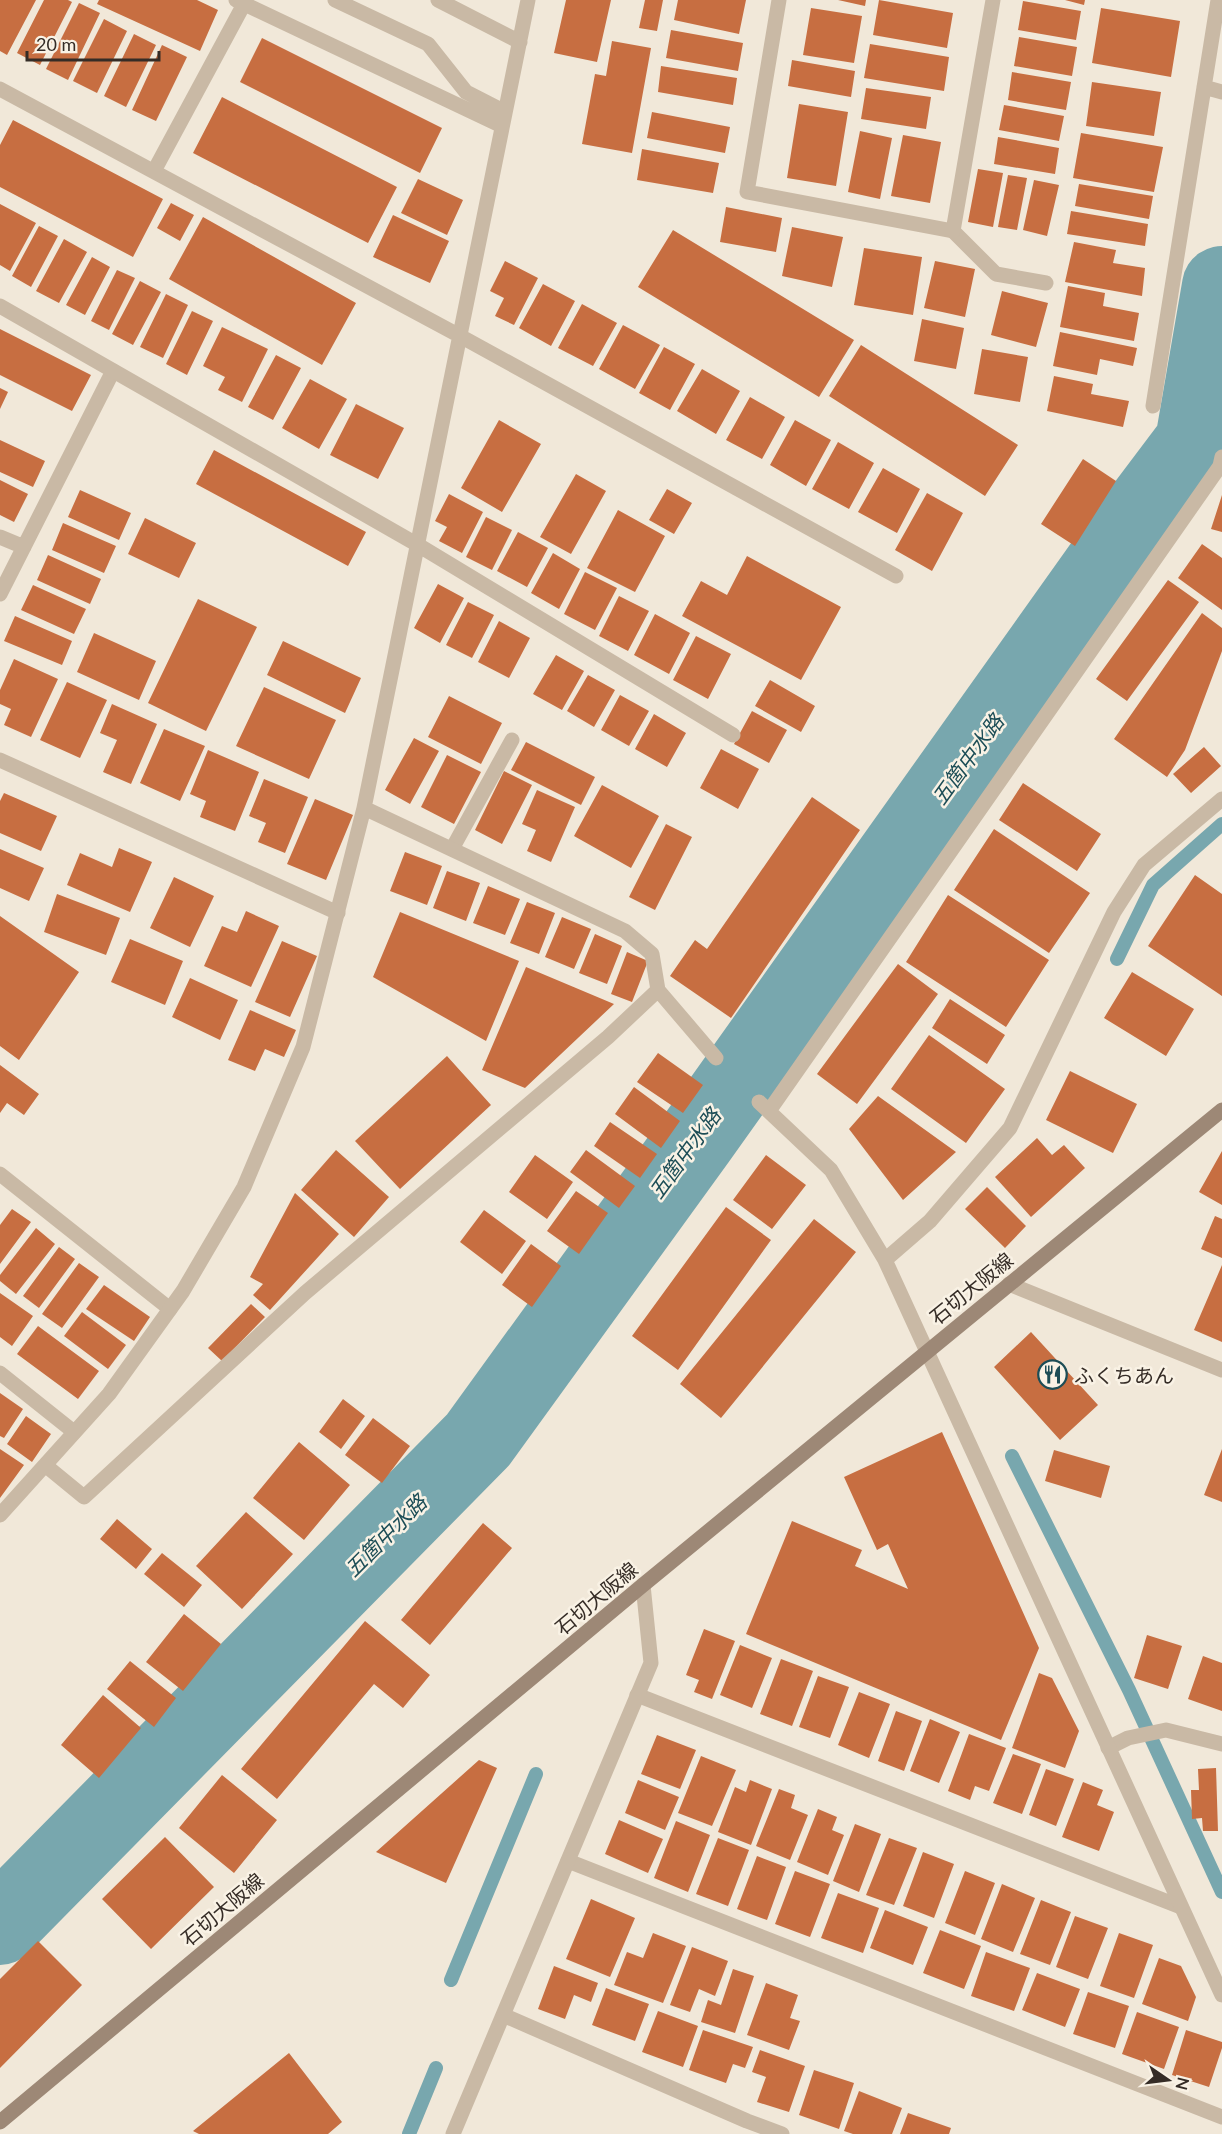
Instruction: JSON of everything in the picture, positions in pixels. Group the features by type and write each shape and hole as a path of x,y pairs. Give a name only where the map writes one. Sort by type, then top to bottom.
{"main road":[{"name":"石切大阪線","path":"0,2122 643,1585 1222,1110"}],"street":[{"path":"335,0 428,44 466,92 504,119"},
{"path":"438,0 520,42"},
{"path":"0,1515 109,1394 189,1282 248,1176 303,1047 364,808 528,0"},
{"path":"779,0 747,192 953,231 996,274 1046,283"},
{"path":"953,231 993,0"},
{"path":"1153,406 1218,0"},
{"path":"154,171 240,2 504,119"},
{"path":"1204,87 1222,92"},
{"path":"0,89 460,336 896,576"},
{"path":"0,306 418,544 733,735"},
{"path":"0,594 113,371"},
{"path":"1222,457 1220,466 764,1107 831,1170 885,1260 1222,1995"},
{"path":"0,537 24,547"},
{"path":"452,849 512,740"},
{"path":"0,760 338,913"},
{"path":"885,1260 930,1221 1010,1128 1114,912 1144,865 1222,799"},
{"path":"364,808 626,931 652,954 658,990 716,1058"},
{"path":"45,1465 84,1497 305,1293 608,1037 658,990"},
{"path":"0,1174 170,1309"},
{"path":"1010,1284 1222,1370"},
{"path":"0,1373 74,1432"},
{"path":"453,2134 651,1663 643,1585"},
{"path":"637,1695 1181,1907"},
{"path":"1108,1748 1128,1738 1166,1730 1222,1744"},
{"path":"568,1861 1222,2117"},
{"path":"503,2014 747,2121 782,2134"}],"building":[{"path":"0,0 36,0 7,55 0,51"},
{"path":"44,0 72,2 40,65 17,53"},
{"path":"99,0 197,0 218,10 200,51 97,4"},
{"path":"566,0 611,0 597,62 554,53"},
{"path":"645,0 663,0 657,31 639,28"},
{"path":"678,0 746,0 739,34 674,20"},
{"path":"838,0 866,0 865,6"},
{"path":"879,0 953,13 947,48 873,35"},
{"path":"1065,0 1085,0 1084,5"},
{"path":"1023,1 1081,11 1076,40 1018,30"},
{"path":"79,3 100,13 68,80 46,69"},
{"path":"811,8 862,16 854,63 803,55"},
{"path":"1101,8 1180,21 1171,77 1092,63"},
{"path":"104,19 127,31 97,93 73,81"},
{"path":"671,30 743,43 738,71 666,58"},
{"path":"134,34 156,45 126,107 104,96"},
{"path":"1019,37 1077,47 1072,76 1014,66"},
{"path":"262,38 442,128 420,173 240,82"},
{"path":"612,41 651,48 632,153 582,144 595,74 606,76"},
{"path":"870,44 949,57 944,91 864,78"},
{"path":"162,45 187,57 156,121 132,110"},
{"path":"792,60 855,71 851,97 788,86"},
{"path":"661,66 737,78 733,105 658,92"},
{"path":"1012,72 1071,82 1066,110 1008,100"},
{"path":"1092,82 1161,92 1154,136 1086,126"},
{"path":"866,88 931,97 926,129 861,119"},
{"path":"222,97 397,187 368,243 193,153"},
{"path":"799,104 848,112 836,186 787,178"},
{"path":"1004,105 1064,116 1059,141 999,130"},
{"path":"652,112 730,127 725,153 647,138"},
{"path":"13,120 163,199 133,257 0,187 0,145"},
{"path":"860,131 892,138 880,199 848,192"},
{"path":"1081,133 1163,147 1154,192 1073,178"},
{"path":"903,135 941,142 930,203 891,196"},
{"path":"998,137 1059,148 1055,174 994,164"},
{"path":"642,149 719,163 713,193 637,180"},
{"path":"978,169 1003,173 993,227 968,222"},
{"path":"1008,175 1027,178 1017,230 998,227"},
{"path":"418,179 463,200 447,235 401,213"},
{"path":"1034,180 1059,185 1047,236 1023,230"},
{"path":"1079,184 1153,196 1149,219 1075,206"},
{"path":"171,203 194,215 180,241 157,228"},
{"path":"0,204 36,223 10,271 0,265"},
{"path":"726,207 782,218 776,252 720,242"},
{"path":"1071,211 1148,224 1145,246 1067,234"},
{"path":"393,215 449,241 430,283 373,257"},
{"path":"203,217 356,303 322,365 169,279"},
{"path":"39,226 58,236 31,287 12,276"},
{"path":"792,227 843,237 832,287 782,276"},
{"path":"673,230 854,340 819,397 638,287"},
{"path":"64,239 87,252 59,303 36,291"},
{"path":"1074,242 1116,250 1113,263 1145,268 1142,296 1065,282"},
{"path":"864,248 922,257 913,315 854,305"},
{"path":"92,257 110,267 85,315 66,305"},
{"path":"505,261 538,278 514,325 495,316 504,298 490,291"},
{"path":"935,261 975,269 965,317 924,308"},
{"path":"117,270 135,278 109,330 91,321"},
{"path":"140,281 161,292 133,345 112,334"},
{"path":"543,284 575,301 551,346 519,328"},
{"path":"1068,286 1105,293 1103,306 1139,313 1134,341 1060,327"},
{"path":"1002,291 1048,303 1036,347 991,335"},
{"path":"166,294 188,305 163,358 140,347"},
{"path":"582,304 617,323 593,366 558,348"},
{"path":"192,311 213,321 187,375 166,364"},
{"path":"922,319 964,328 956,369 914,361"},
{"path":"623,325 660,345 635,389 599,369"},
{"path":"222,327 268,349 242,402 218,390 225,377 203,366"},
{"path":"0,329 91,375 72,411 0,375"},
{"path":"1060,332 1137,348 1133,366 1100,359 1097,375 1053,366"},
{"path":"861,345 1018,445 985,496 829,396"},
{"path":"664,347 695,364 670,410 639,393"},
{"path":"982,349 1028,357 1020,402 974,394"},
{"path":"276,355 301,368 273,420 248,407"},
{"path":"702,369 740,391 716,434 677,411"},
{"path":"1054,376 1093,384 1091,394 1129,401 1123,427 1047,411"},
{"path":"310,379 347,399 319,449 282,428"},
{"path":"0,388 8,392 0,409"},
{"path":"750,397 785,417 762,459 726,440"},
{"path":"356,404 404,428 378,479 330,455"},
{"path":"499,420 541,444 502,512 461,488"},
{"path":"795,420 831,440 806,486 770,465"},
{"path":"0,440 45,461 33,487 0,472"},
{"path":"838,442 874,463 849,509 812,489"},
{"path":"214,450 366,532 348,566 196,484"},
{"path":"1083,459 1116,481 1075,546 1041,524"},
{"path":"883,468 920,489 897,533 858,512"},
{"path":"576,474 606,491 571,554 540,537"},
{"path":"0,480 28,494 14,522 0,515"},
{"path":"667,489 692,503 674,534 649,520"},
{"path":"80,490 131,513 119,540 68,517"},
{"path":"927,493 963,513 932,571 895,550"},
{"path":"449,494 483,512 462,553 439,541 447,527 435,521"},
{"path":"1222,495 1222,532 1211,529"},
{"path":"618,510 665,536 635,592 587,568"},
{"path":"486,517 512,530 492,570 466,557"},
{"path":"145,518 196,543 179,578 128,554"},
{"path":"63,523 116,546 104,573 52,550"},
{"path":"518,532 548,548 527,587 497,571"},
{"path":"1202,544 1222,558 1222,610 1178,578"},
{"path":"553,553 580,569 559,609 531,593"},
{"path":"48,555 101,579 90,604 37,580"},
{"path":"747,556 841,607 801,680 682,616 701,581 727,595"},
{"path":"585,572 617,588 595,630 564,614"},
{"path":"1168,580 1199,602 1127,701 1096,679"},
{"path":"438,584 464,598 440,643 414,628"},
{"path":"33,585 86,609 74,634 21,610"},
{"path":"619,596 649,611 628,651 599,636"},
{"path":"198,599 257,627 206,731 148,703"},
{"path":"468,602 494,615 472,658 446,645"},
{"path":"1202,613 1222,628 1222,651 1185,750 1167,777 1114,739"},
{"path":"655,614 690,633 669,674 634,655"},
{"path":"15,616 72,641 62,665 4,641"},
{"path":"499,621 530,638 509,678 478,662"},
{"path":"94,633 156,661 139,700 77,672"},
{"path":"696,636 731,654 708,699 673,680"},
{"path":"283,641 361,678 345,713 267,675"},
{"path":"556,655 584,671 562,710 533,694"},
{"path":"14,659 58,679 31,737 4,725 11,709 0,704 0,690"},
{"path":"588,675 615,690 594,727 567,711"},
{"path":"770,680 815,706 801,732 755,706"},
{"path":"67,682 107,700 80,758 40,740"},
{"path":"264,687 336,720 309,779 236,746"},
{"path":"620,695 649,711 629,746 601,730"},
{"path":"449,696 502,723 481,764 428,737"},
{"path":"112,704 157,724 131,784 103,772 117,740 100,733"},
{"path":"752,711 787,730 769,763 734,744"},
{"path":"654,714 686,733 667,767 635,749"},
{"path":"164,729 205,746 180,801 140,783"},
{"path":"414,738 439,751 410,804 385,790"},
{"path":"526,742 595,777 581,805 511,770"},
{"path":"1204,747 1221,766 1191,793 1173,774"},
{"path":"721,749 759,769 738,809 700,788"},
{"path":"208,750 259,772 235,831 200,817 206,801 190,794"},
{"path":"447,755 481,772 454,824 421,807"},
{"path":"504,771 532,785 502,844 475,830"},
{"path":"264,779 308,797 285,853 258,842 266,823 249,816"},
{"path":"1023,783 1101,834 1077,871 999,820"},
{"path":"602,785 659,816 631,868 574,836"},
{"path":"537,790 575,807 551,862 527,851 536,830 522,824"},
{"path":"4,793 57,816 41,851 0,833 0,801"},
{"path":"812,797 860,830 731,1018 670,976 695,940 707,949"},
{"path":"315,799 353,815 326,880 287,864"},
{"path":"666,824 692,837 655,910 629,897"},
{"path":"994,829 1090,893 1049,953 954,890"},
{"path":"119,848 152,862 130,912 67,885 80,853 112,867"},
{"path":"0,849 44,868 29,901 0,888"},
{"path":"405,852 442,866 427,905 390,891"},
{"path":"447,871 480,883 466,921 433,908"},
{"path":"1195,875 1222,894 1222,996 1148,946"},
{"path":"174,877 214,896 190,947 150,928"},
{"path":"488,886 520,899 505,935 473,923"},
{"path":"57,894 120,918 106,955 44,932"},
{"path":"948,895 1049,960 1006,1027 906,962"},
{"path":"527,902 555,913 539,954 510,943"},
{"path":"246,911 279,926 251,987 204,966 222,926 237,932"},
{"path":"400,912 519,961 486,1041 373,977"},
{"path":"0,916 79,972 19,1060 0,1046"},
{"path":"562,917 591,929 574,969 545,957"},
{"path":"595,934 622,946 607,984 579,973"},
{"path":"130,939 183,961 165,1005 111,982"},
{"path":"282,941 317,956 290,1017 255,1002"},
{"path":"627,952 648,961 632,1002 611,994"},
{"path":"898,964 938,994 857,1104 817,1074"},
{"path":"526,967 614,1004 525,1088 482,1070"},
{"path":"1132,972 1194,1009 1166,1056 1104,1018"},
{"path":"190,978 238,1000 220,1040 172,1017"},
{"path":"950,999 1005,1035 987,1064 932,1028"},
{"path":"250,1010 296,1030 284,1057 265,1049 255,1071 228,1060"},
{"path":"929,1035 1005,1089 966,1143 891,1089"},
{"path":"658,1053 703,1085 683,1113 637,1082"},
{"path":"447,1056 491,1105 400,1189 355,1141"},
{"path":"0,1065 39,1094 24,1115 7,1103 0,1113"},
{"path":"1070,1071 1137,1104 1113,1153 1046,1120"},
{"path":"634,1087 680,1121 661,1148 615,1114"},
{"path":"878,1096 956,1152 903,1200 849,1129"},
{"path":"610,1122 657,1154 640,1178 594,1146"},
{"path":"1037,1138 1052,1155 1064,1145 1085,1168 1031,1217 995,1177"},
{"path":"336,1150 389,1197 354,1237 301,1190"},
{"path":"586,1150 635,1186 619,1208 570,1172"},
{"path":"1222,1151 1222,1205 1199,1192"},
{"path":"535,1155 573,1182 547,1219 509,1192"},
{"path":"766,1155 806,1185 772,1229 733,1200"},
{"path":"987,1187 1026,1226 1005,1248 965,1209"},
{"path":"576,1191 608,1213 579,1254 547,1231"},
{"path":"295,1193 339,1234 270,1310 253,1295 263,1284 250,1277"},
{"path":"726,1207 771,1240 678,1370 632,1336"},
{"path":"12,1209 31,1222 0,1264 0,1225"},
{"path":"484,1210 526,1241 502,1274 460,1242"},
{"path":"1215,1216 1222,1219 1222,1258 1201,1249"},
{"path":"814,1219 856,1252 721,1418 680,1384"},
{"path":"36,1228 55,1244 16,1294 0,1281 0,1275"},
{"path":"531,1244 561,1266 532,1307 502,1285"},
{"path":"59,1247 75,1259 39,1308 23,1296"},
{"path":"79,1263 99,1277 62,1328 42,1314"},
{"path":"1222,1265 1222,1342 1194,1330"},
{"path":"104,1285 150,1317 134,1341 86,1309"},
{"path":"0,1293 33,1316 12,1346 0,1337"},
{"path":"251,1304 265,1317 222,1361 208,1348"},
{"path":"82,1312 126,1345 108,1369 64,1336"},
{"path":"38,1326 99,1371 78,1399 17,1354"},
{"path":"1031,1332 1098,1405 1060,1440 994,1367"},
{"path":"0,1393 23,1409 4,1438 0,1436"},
{"path":"343,1399 365,1416 341,1449 319,1432"},
{"path":"26,1416 51,1434 32,1462 7,1444"},
{"path":"373,1418 410,1446 382,1483 345,1455"},
{"path":"942,1432 1039,1648 1001,1740 746,1634 792,1521 862,1550 855,1566 908,1589 888,1544 877,1550 844,1477"},
{"path":"299,1442 350,1485 304,1540 253,1498"},
{"path":"0,1449 24,1465 0,1498"},
{"path":"1222,1449 1222,1502 1204,1495"},
{"path":"1054,1450 1110,1466 1101,1498 1045,1481"},
{"path":"246,1512 293,1554 242,1609 196,1566"},
{"path":"117,1519 152,1549 136,1569 100,1539"},
{"path":"483,1523 512,1548 430,1645 401,1620"},
{"path":"162,1553 202,1585 184,1607 144,1574"},
{"path":"184,1614 221,1644 183,1691 146,1662"},
{"path":"365,1621 430,1675 403,1708 374,1684 277,1799 241,1769"},
{"path":"704,1629 735,1641 712,1699 694,1692 699,1680 686,1675"},
{"path":"1147,1635 1182,1646 1168,1689 1134,1678"},
{"path":"740,1645 772,1658 752,1708 720,1695"},
{"path":"1203,1656 1222,1663 1222,1711 1188,1699"},
{"path":"781,1659 813,1671 792,1726 760,1714"},
{"path":"130,1661 176,1698 154,1727 107,1689"},
{"path":"1039,1673 1052,1678 1079,1731 1065,1768 1012,1748"},
{"path":"818,1676 849,1687 830,1738 799,1727"},
{"path":"859,1692 890,1704 869,1758 838,1745"},
{"path":"103,1695 141,1728 99,1778 61,1745"},
{"path":"896,1711 922,1721 904,1771 878,1761"},
{"path":"930,1719 960,1732 939,1783 910,1771"},
{"path":"969,1734 1006,1748 989,1791 975,1786 970,1800 948,1791"},
{"path":"657,1735 696,1750 680,1789 641,1774"},
{"path":"1013,1754 1041,1764 1022,1814 993,1803"},
{"path":"701,1756 736,1770 712,1826 678,1813"},
{"path":"479,1760 497,1768 446,1883 376,1852"},
{"path":"1216,1768 1218,1831 1203,1831 1202,1818 1192,1819 1191,1790 1199,1790 1198,1769"},
{"path":"1046,1769 1074,1779 1056,1826 1029,1815"},
{"path":"222,1775 277,1820 234,1873 179,1828"},
{"path":"638,1780 679,1797 665,1830 625,1813"},
{"path":"750,1780 772,1789 751,1845 718,1832 735,1787 746,1792"},
{"path":"1083,1782 1103,1790 1097,1805 1114,1812 1099,1851 1062,1837"},
{"path":"779,1789 795,1795 791,1808 808,1815 790,1860 756,1846"},
{"path":"818,1809 837,1817 832,1830 844,1835 828,1875 797,1862"},
{"path":"619,1820 663,1839 648,1873 605,1854"},
{"path":"676,1821 710,1835 688,1892 654,1878"},
{"path":"855,1824 881,1834 859,1892 833,1881"},
{"path":"165,1837 214,1887 151,1949 102,1899"},
{"path":"718,1838 749,1850 728,1906 696,1894"},
{"path":"889,1838 917,1848 894,1905 866,1895"},
{"path":"923,1852 954,1864 934,1918 903,1906"},
{"path":"757,1856 786,1867 767,1920 737,1909"},
{"path":"795,1871 830,1884 810,1937 775,1924"},
{"path":"965,1871 995,1883 975,1935 945,1923"},
{"path":"1002,1884 1035,1898 1013,1952 981,1939"},
{"path":"838,1893 879,1908 863,1953 821,1938"},
{"path":"591,1899 635,1918 610,1977 566,1959"},
{"path":"1041,1900 1071,1912 1050,1965 1020,1954"},
{"path":"885,1910 928,1927 913,1965 870,1948"},
{"path":"1075,1916 1108,1928 1088,1979 1056,1967"},
{"path":"940,1930 981,1946 964,1989 923,1973"},
{"path":"653,1933 686,1946 663,2003 614,1985 627,1952 643,1958"},
{"path":"1119,1933 1153,1945 1134,1998 1100,1986"},
{"path":"38,1941 82,1985 0,2068 0,1979"},
{"path":"692,1947 728,1961 715,1996 699,1989 690,2012 670,2005"},
{"path":"986,1952 1030,1968 1014,2011 971,1996"},
{"path":"1159,1958 1181,1966 1196,1997 1188,2021 1142,2004"},
{"path":"554,1966 598,1983 591,2002 574,1995 565,2019 538,2009"},
{"path":"733,1969 754,1976 735,2033 701,2022 708,2000 721,2005"},
{"path":"1037,1973 1080,1989 1065,2027 1022,2010"},
{"path":"766,1983 798,1995 790,2018 800,2021 789,2050 747,2035"},
{"path":"606,1988 649,2004 635,2041 592,2025"},
{"path":"1088,1992 1129,2006 1115,2048 1073,2034"},
{"path":"658,2011 698,2026 683,2067 642,2052"},
{"path":"1137,2012 1179,2027 1164,2069 1122,2054"},
{"path":"703,2030 753,2047 745,2068 733,2064 726,2083 689,2070"},
{"path":"1186,2030 1222,2042 1209,2087 1172,2075"},
{"path":"760,2050 805,2066 789,2112 757,2102 766,2077 752,2072"},
{"path":"289,2053 342,2122 328,2134 199,2134 193,2131"},
{"path":"814,2070 854,2083 839,2129 799,2115"},
{"path":"859,2091 902,2108 892,2134 853,2134 844,2131"},
{"path":"908,2113 951,2128 949,2134 900,2134"}],"waterway":[{"name":"五箇中水路","path":"0,1925 478,1440 696,1139 1143,511 1195,442 1222,286"},
{"path":"1117,959 1153,885 1222,824"},
{"path":"1012,1456 1129,1690 1222,1892"},
{"path":"451,1980 536,1774"},
{"path":"409,2134 436,2068"}],"place":[{"name":"ふくちあん","path":"1053,1375"}]}
